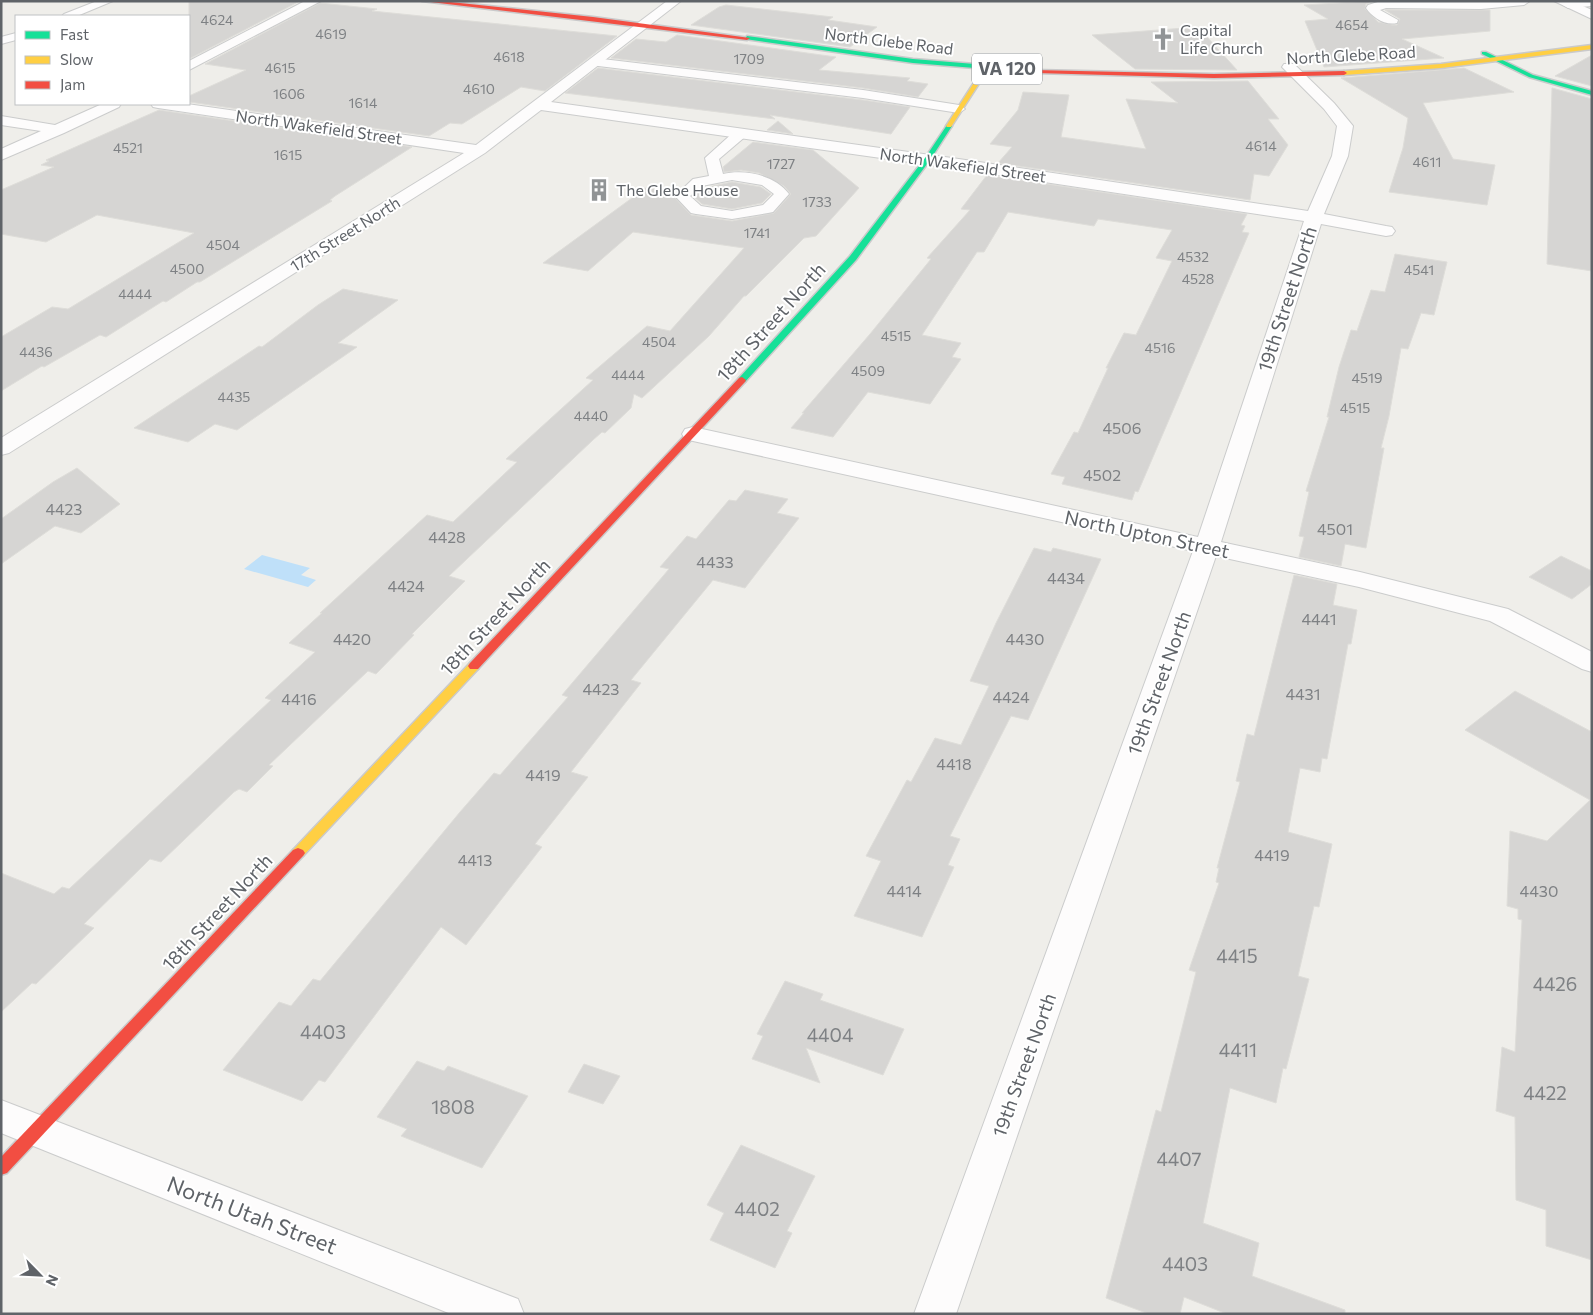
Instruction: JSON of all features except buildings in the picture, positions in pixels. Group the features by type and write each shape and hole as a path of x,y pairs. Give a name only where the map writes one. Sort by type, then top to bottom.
{"main road":[{"name":"North Glebe Road","path":"424,1 646,21 846,53 986,68 1160,76 1293,71 1398,70 1499,60 1592,46"},
{"name":"North Glebe Road","path":"499,1 646,21 990,60 1151,67 1293,71 1484,53 1592,36"},
{"path":"1484,53 1531,76 1592,93"},
{"name":"18th Street North","path":"1,1168 19,1123 693,434 853,258 928,159 986,68"}],"street":[{"path":"190,65 315,1"},
{"name":"17th Street North","path":"1,448 479,150 540,105 646,21 675,1"},
{"path":"1392,20 1376,13 1372,8 1385,4 1481,5 1524,1"},
{"path":"1564,3 1592,15"},
{"name":"19th Street North","path":"936,1314 1207,547 1314,217 1340,156 1345,126 1329,106 1293,71"},
{"path":"1,155 112,105"},
{"name":"North Wakefield Street","path":"165,105 479,150"},
{"name":"North Wakefield Street","path":"540,105 928,159 1314,217 1386,231"},
{"path":"1,120 58,130"},
{"name":"North Upton Street","path":"693,434 1360,580 1499,616 1592,663"},
{"name":"North Utah Street","path":"19,1123 503,1314"}],"lane":[{"path":"71,15 108,1"},
{"path":"1564,3 1592,3"},
{"path":"1,41 15,36"},
{"path":"594,62 862,94 959,109"},
{"path":"717,178 712,158 741,133"},
{"path":"732,176 766,181 782,194 768,209 732,215 696,210 682,196 698,182 717,178 732,176"}],"water":[{"path":"262,555 310,568 301,575 316,580 308,587 244,569"}],"traffic: fast":[{"path":"747,38 913,61 1036,71"},
{"path":"1484,53 1531,76 1592,93"},
{"path":"742,380 853,258 928,159 949,126"}],"traffic: slow":[{"path":"1344,73 1441,66 1592,47"},
{"path":"949,126 986,68"},
{"path":"298,853 474,666"}],"traffic: jam":[{"path":"424,1 747,38"},
{"path":"1036,71 1214,76 1344,73"},
{"path":"474,666 742,380"},
{"path":"1,1168 298,853"}],"place":[{"name":"Capital Life Church","path":"1163,39"},
{"name":"The Glebe House","path":"599,190"}]}
